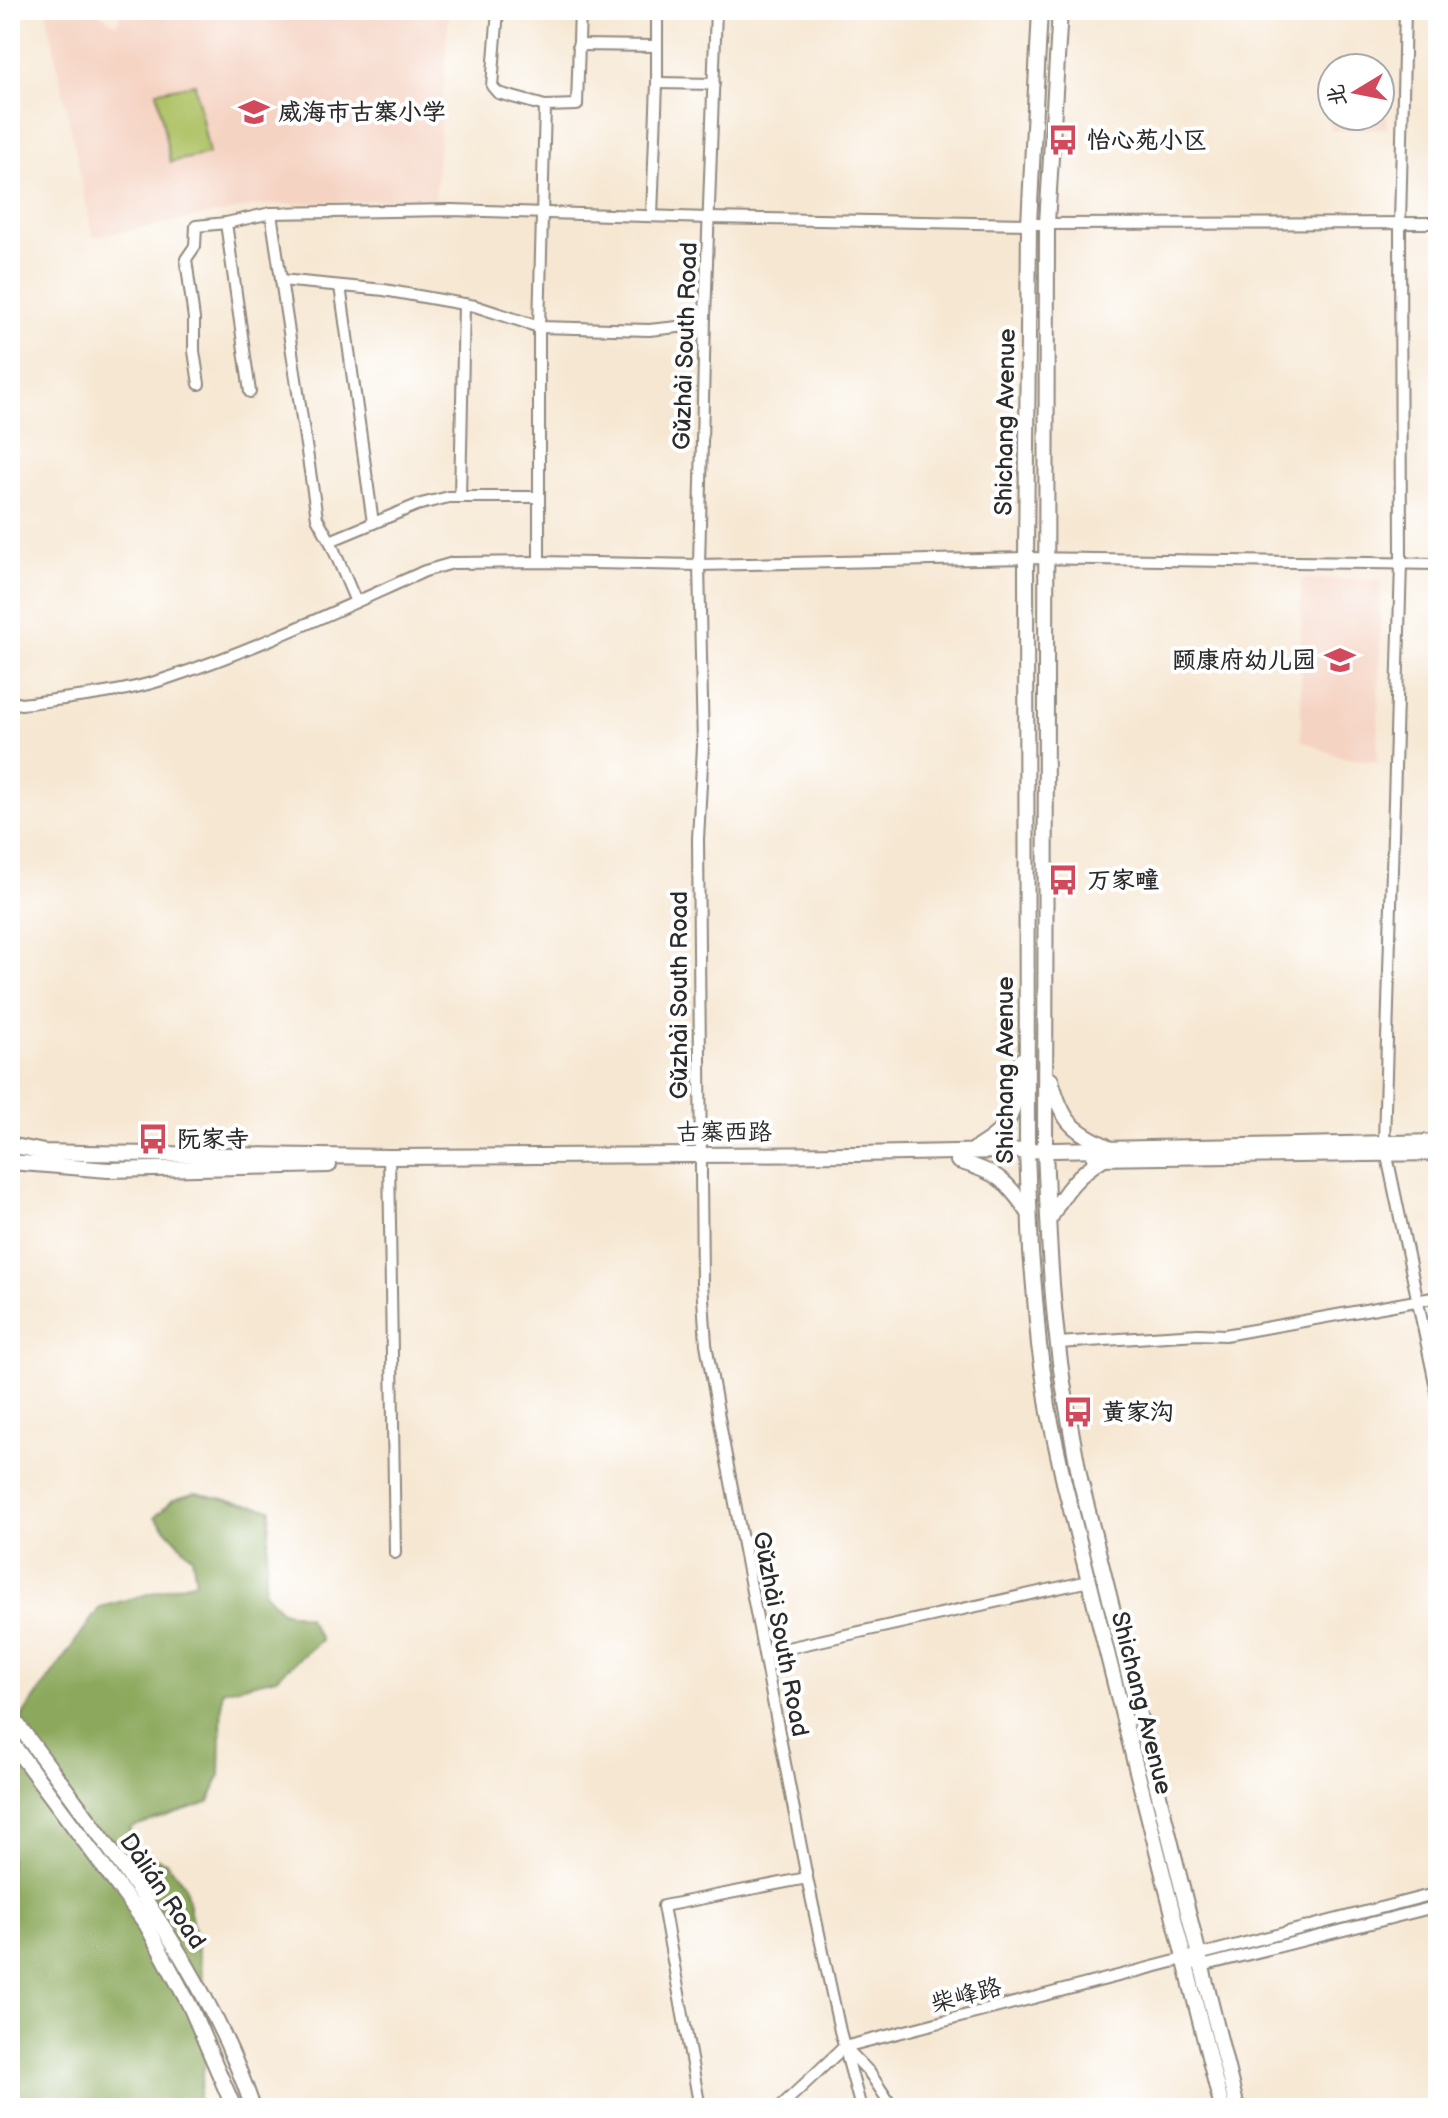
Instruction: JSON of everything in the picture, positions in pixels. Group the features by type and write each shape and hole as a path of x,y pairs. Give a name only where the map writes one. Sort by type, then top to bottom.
{"main road":[{"name":"Shichang Avenue","path":"1040,10 1029,224 1026,558 1027,1155 1039,1345 1049,1413 1089,1581 1237,2108"},
{"name":"Shichang Avenue","path":"1060,10 1047,223 1046,1155 1058,1343 1080,1479 1195,1960 1222,2108"},
{"path":"973,1151 993,1139 1011,1118 1027,1041"},
{"path":"1046,1065 1058,1107 1071,1125 1107,1153 1073,1182 1049,1221"},
{"path":"10,1137 18,1146"},
{"name":"古寨西路","path":"15,1164 108,1170 389,1161 973,1151 1046,1155 1386,1148 1438,1142"},
{"name":"古寨西路","path":"18,1146 44,1152 389,1161"},
{"name":"古寨西路","path":"1386,1148 1438,1153"},
{"name":"古寨西路","path":"700,1158 958,1161 1027,1155"},
{"path":"958,1161 987,1170 1002,1179 1030,1214"},
{"name":"Dàlián Road","path":"10,1714 155,1913 201,1992 245,2084 253,2108"},
{"name":"Dàlián Road","path":"10,1741 146,1924 190,2006 234,2108"}],"street":[{"path":"498,10 492,86 498,93 545,106 577,105 580,10"},
{"path":"652,216 657,10"},
{"name":"Gǔzhài South Road","path":"716,10 699,565 703,746 698,839 700,1158 706,1344 807,1878 844,2047 861,2108"},
{"path":"1405,10 1400,224 1401,563 1386,1148 1438,1397"},
{"path":"578,45 656,46"},
{"path":"657,83 714,84"},
{"path":"539,562 539,327 545,106"},
{"path":"199,384 186,259 195,246 196,226 271,213 451,210 1029,224 1438,223"},
{"path":"271,213 317,518 356,602"},
{"path":"226,223 250,392"},
{"path":"281,280 384,290 475,306 539,327 649,330 678,327 705,318"},
{"path":"340,286 373,523"},
{"path":"460,497 464,304"},
{"path":"330,541 417,505 449,497 539,497"},
{"path":"10,701 21,704 94,696 163,680 256,645 425,571 453,563 699,565 1047,558 1438,564"},
{"path":"389,1161 395,1553"},
{"path":"1058,1343 1225,1335 1438,1297"},
{"path":"765,1653 1089,1581"},
{"path":"700,2108 663,1906 807,1878"},
{"name":"柴峰路","path":"1195,1960 1438,1893"},
{"name":"柴峰路","path":"779,2108 844,2047 1195,1960 1438,1906"},
{"path":"844,2047 869,2072 893,2108"}],"shaded area":[{"name":"威海市古寨小学","path":"46,10 96,10 116,25 123,10 150,15 185,10 449,10 435,198 261,205 93,237"},
{"name":"颐康府幼儿园","path":"1301,579 1381,580 1377,762 1340,757 1301,740"}],"green space":[{"path":"195,84 209,154 170,162 157,91"},
{"path":"196,1493 271,1509 264,1592 281,1611 307,1617 321,1640 276,1678 222,1691 220,1776 209,1802 129,1828 140,1852 166,1862 185,1885 212,2023 197,2108 10,2108 10,1744 23,1715 100,1607 196,1581 192,1557 155,1517 173,1500"}],"place":[{"name":"威海市古寨小学","path":"254,112"},
{"name":"怡心苑小区","path":"1063,140"},
{"name":"颐康府幼儿园","path":"1340,660"},
{"name":"万家疃","path":"1063,880"},
{"name":"阮家寺","path":"153,1139"},
{"name":"黄家沟","path":"1078,1412"}]}
